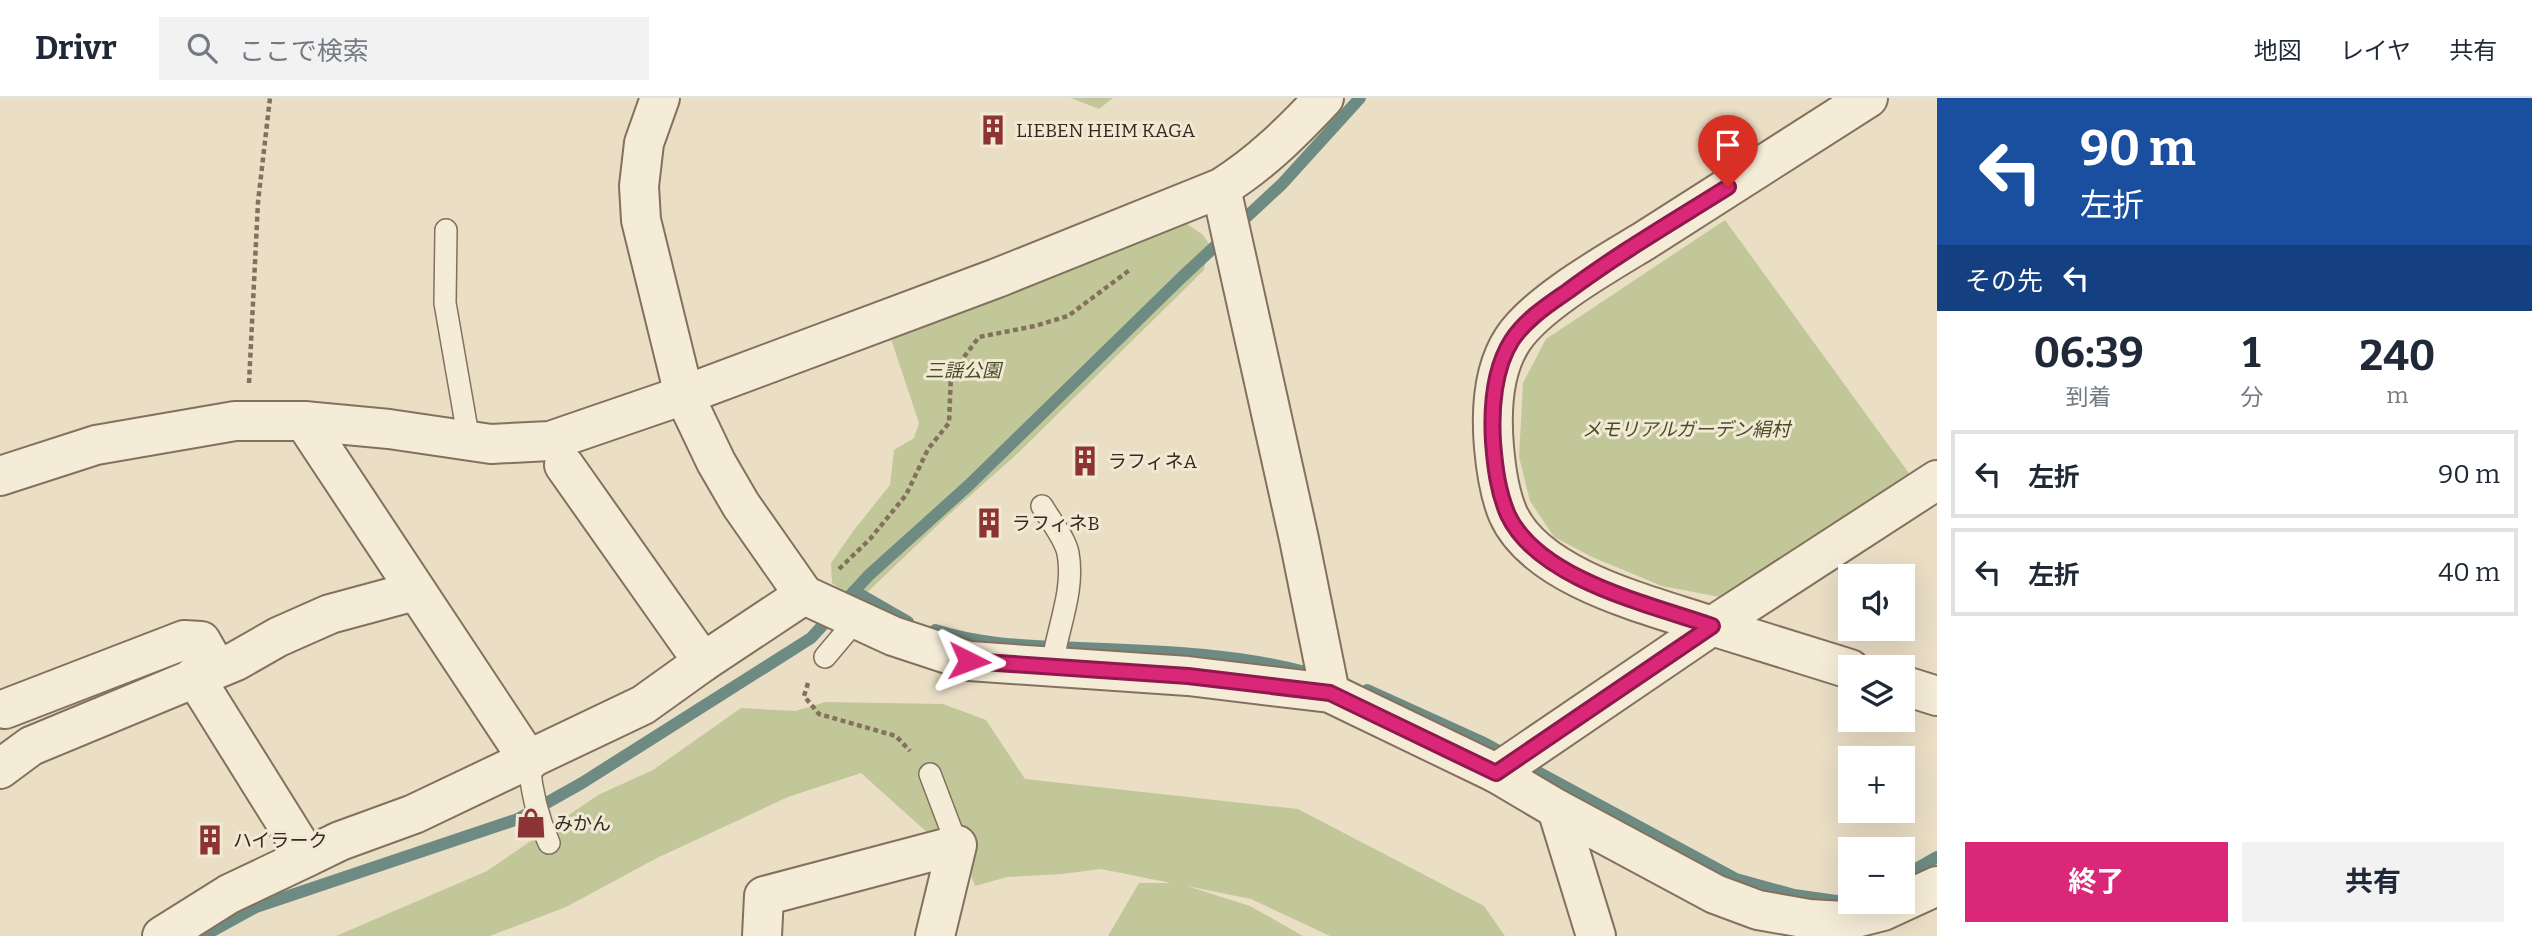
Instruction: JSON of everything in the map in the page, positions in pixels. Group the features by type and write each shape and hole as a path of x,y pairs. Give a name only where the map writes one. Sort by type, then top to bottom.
{"street":[{"path":"660,98 644,143 639,186 640,220 684,395 716,462 741,505 834,609 905,640 969,661 1053,659 1228,680 1326,677 1510,763 1557,809 1715,894 1758,910 1809,919 1844,921 1883,911 1937,886"},
{"path":"1324,98 1280,144 1249,170 1227,215 1299,539 1326,677"},
{"path":"1838,665 1712,626 1581,580 1558,568 1521,533 1509,516 1499,488 1492,429 1499,371 1513,340 1536,313 1588,276 1868,98"},
{"path":"0,476 96,445 235,421 304,421 389,429 491,444 550,440 684,395 997,278 1227,215"},
{"path":"304,421 415,591 530,776"},
{"path":"564,465 703,662"},
{"path":"1510,763 1712,626 1937,480"},
{"path":"0,769 31,746 236,661 278,637 330,614 415,591"},
{"path":"162,936 229,894 340,841 530,776 643,705 703,662 834,609"},
{"path":"31,746 2,706 184,640 201,641 209,655 200,674"},
{"path":"200,674 307,857"},
{"path":"1915,689 1937,696"},
{"path":"1557,809 1596,936"},
{"path":"762,936 764,896 957,845 935,936"}],"lane":[{"path":"446,230 445,303 469,441"},
{"path":"1042,506 1068,552 1069,593 1053,659"},
{"path":"825,657 834,609"},
{"path":"930,774 957,845"},
{"path":"530,776 540,822 548,844"}],"path":[{"path":"248,421 258,202 270,98"},
{"path":"834,609 844,566 906,495 928,449 949,423 951,374 979,337 1068,316 1133,268"},
{"path":"825,657 810,674 804,696 819,715 896,736 930,774"}],"green space":[{"path":"1071,98 1113,98 1099,109"},
{"name":"メモリアルガーデン絹村","path":"1725,220 1911,476 1725,598 1662,586 1592,557 1554,537 1530,501 1519,457 1523,383 1546,339"},
{"name":"三謡公園","path":"1187,224 1203,235 1209,244 1204,270 1017,454 857,602 832,583 831,563 890,485 894,450 914,438 919,423 889,333 1154,227"},
{"path":"826,702 943,704 986,720 1025,779 1298,809 1484,906 1505,936 1330,936 1251,899 1187,886 1250,906 1303,936 1108,936 1139,883 1171,883 1101,869 1007,877 975,886 969,870 861,773 788,797 657,858 566,907 490,936 336,936 487,871 598,795 653,770 741,708 795,711"}],"waterway":[{"path":"203,936 256,907 518,819 582,783 811,638 869,575 969,485 1182,277 1282,184 1360,98"},
{"path":"854,591 908,622"},
{"path":"935,630 1006,644 1224,657 1309,673"},
{"path":"1367,690 1484,743 1736,879 1794,895 1838,901"},
{"path":"1915,870 1937,857"}],"place":[{"name":"LIEBEN HEIM KAGA","path":"993,130"},
{"name":"ラフィネA","path":"1085,461"},
{"name":"ラフィネB","path":"989,523"},
{"name":"みかん","path":"531,823"},
{"name":"ハイラーク","path":"210,840"}],"route":[{"path":"969,661 1188,676 1330,693 1496,773 1712,626 1581,580 1558,568 1541,554 1509,516 1499,488 1492,429 1499,371 1513,340 1536,313 1588,276 1728,187"}]}
